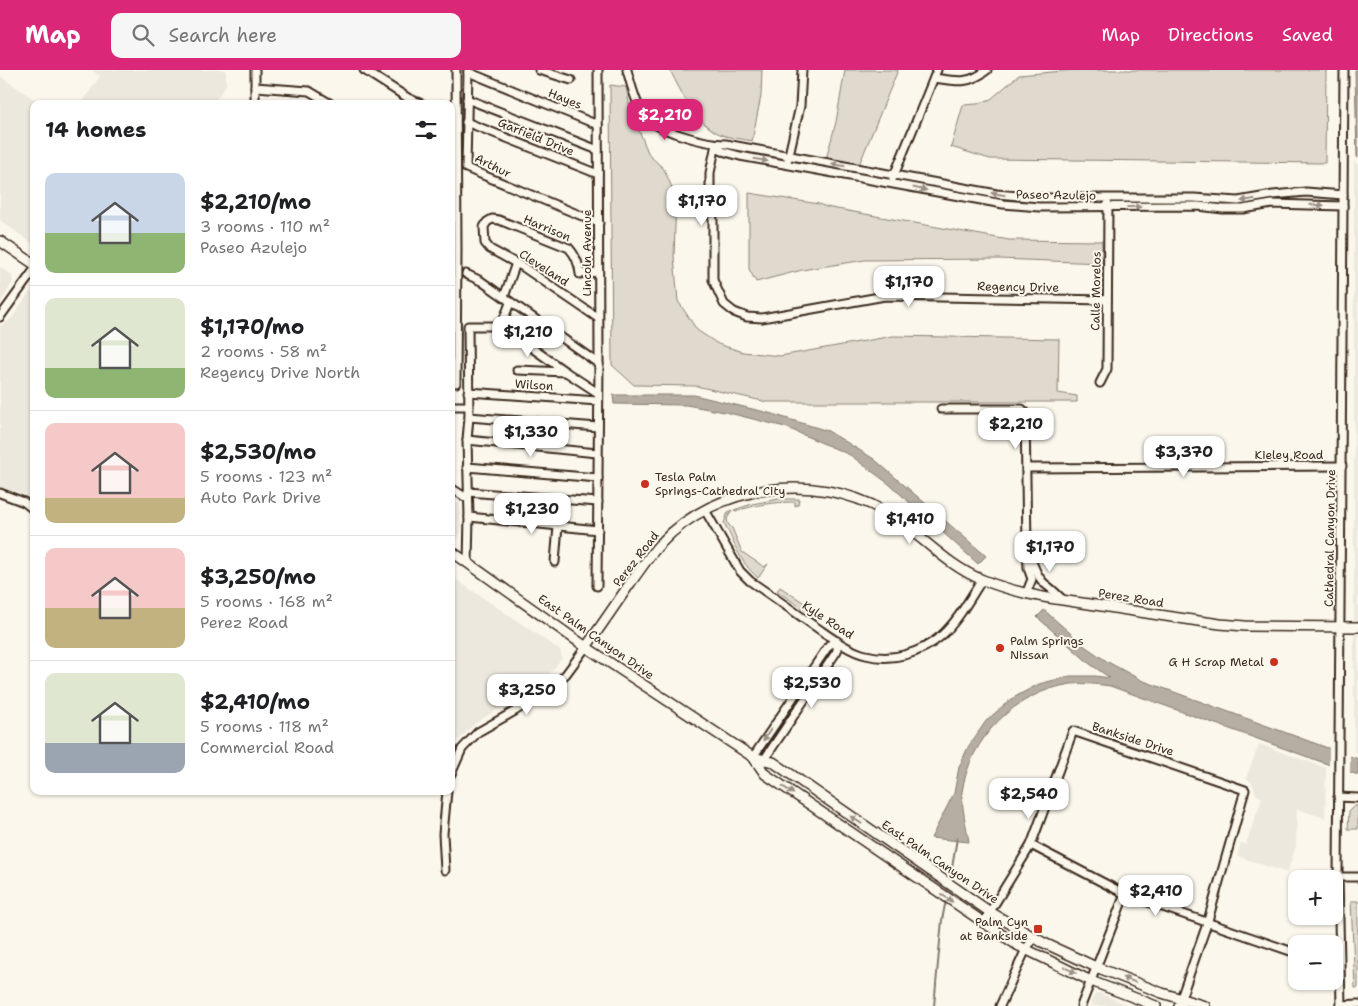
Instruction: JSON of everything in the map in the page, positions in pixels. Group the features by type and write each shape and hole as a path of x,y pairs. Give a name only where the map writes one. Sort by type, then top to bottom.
{"main road":[{"path":"0,241 30,261"},
{"name":"Perez Road","path":"586,648 661,543 683,524 705,510 747,493 769,489 809,488 838,493 861,501 883,511 903,524 965,572 982,580 1026,594 1220,624 1358,627"},
{"name":"East Palm Canyon Drive","path":"455,554 586,648 762,763 773,762 990,912 1034,937 1096,967 1162,993 1180,1003 1205,1006"},
{"name":"East Palm Canyon Drive","path":"762,763 765,774 983,923 1026,950 1091,981 1156,1006"}],"street":[{"path":"255,70 255,100"},
{"path":"364,70 413,100"},
{"path":"454,100 456,70"},
{"path":"539,70 571,80"},
{"name":"Lincoln Avenue","path":"597,586 599,364 598,70"},
{"name":"Paseo Azulejo","path":"628,70 639,105 644,115 653,124 716,144 722,151 740,156 787,160 894,175 1016,196 1039,198 1194,198 1238,202 1273,195 1306,192 1343,195"},
{"path":"787,160 800,106 802,70"},
{"path":"891,183 937,70"},
{"path":"934,78 962,81 976,79 987,70"},
{"name":"Cathedral Canyon Drive","path":"1338,870 1344,70"},
{"name":"Hayes","path":"468,71 598,125"},
{"name":"Arthur","path":"468,71 466,168 598,223"},
{"path":"255,87 309,91 324,100"},
{"path":"467,99 598,150"},
{"name":"Garfield Drive","path":"466,122 598,174"},
{"name":"Regency Drive","path":"716,144 710,173 713,220 713,280 724,304 734,312 747,317 762,318 885,296 1107,300"},
{"name":"Paseo Azulejo","path":"787,160 891,183 1003,204 1039,208 1198,206 1243,209 1272,204 1343,206"},
{"name":"Calle Morelos","path":"1100,383 1107,370 1108,198"},
{"name":"Harrison","path":"484,235 484,227 487,222 492,219 499,220 569,248 576,259 580,274 598,272"},
{"name":"Cleveland","path":"484,235 485,243 490,250 516,263 598,318"},
{"path":"504,297 516,263"},
{"path":"466,274 481,281 599,364"},
{"path":"0,317 30,276"},
{"path":"500,326 510,303"},
{"path":"468,562 468,326 500,326 598,397"},
{"path":"517,370 566,372"},
{"name":"Wilson","path":"468,392 598,397"},
{"path":"455,406 468,406"},
{"path":"941,409 1024,410 1027,468 1027,553 1028,568 1032,579 1026,594"},
{"path":"469,417 598,427"},
{"path":"467,440 598,453"},
{"name":"Kieley Road","path":"1027,468 1342,466"},
{"path":"468,467 598,478"},
{"path":"455,490 468,495 598,502"},
{"path":"0,493 24,502 30,507"},
{"name":"Kyle Road","path":"705,510 740,571 837,641 866,655 889,657 910,655 927,646 942,636 954,622 982,580"},
{"path":"469,517 598,530"},
{"path":"555,562 558,526"},
{"path":"1027,553 1041,579 1063,600"},
{"path":"753,757 829,645 837,641 837,650 762,763"},
{"name":"Perez Road","path":"455,765 462,750 478,732 515,711 552,686 566,674 586,648"},
{"name":"Bankside Drive","path":"983,923 1031,845 1073,731 1245,790 1207,924"},
{"path":"445,870 443,834 447,795"},
{"path":"1338,797 1358,798"},
{"path":"1031,845 1125,894 1207,924 1288,950"},
{"path":"1343,877 1358,876"},
{"path":"1081,1006 1125,894"},
{"path":"1180,1003 1207,924"},
{"path":"1000,1006 1034,937"},
{"name":"Cathedral Canyon Drive","path":"1339,990 1341,1006"},
{"path":"1341,1006 1358,1004"}],"shaded area":[{"path":"92,70 226,70 226,85 216,100 84,100 100,76"},
{"path":"670,70 762,70 761,96 752,141 725,136 715,132 706,125 692,109"},
{"path":"845,70 898,70 859,165 826,159 836,122"},
{"path":"1074,70 1326,70 1325,163 990,159 951,147 963,105 977,104 991,99 1019,75"},
{"path":"1355,70 1358,70 1358,158 1357,157"},
{"path":"0,76 35,100 30,100 30,242 0,220"},
{"path":"610,85 626,87 630,108 649,155 664,169 676,197 674,257 678,301 697,330 718,344 743,352 780,356 893,336 1059,339 1058,393 1077,396 1077,402 767,402 696,386 634,385 612,365"},
{"path":"1354,161 1358,165 1358,753 1354,752"},
{"path":"749,193 819,204 826,207 1009,240 1102,241 1102,263 999,259 865,260 802,270 756,282 749,269"},
{"path":"0,267 12,275 13,282 0,303"},
{"path":"29,293 30,500 24,495 0,487 0,326 11,319"},
{"path":"613,395 694,395 769,413 828,431 874,459 986,556 978,564 889,484 850,455 785,427 725,412 686,405 614,404"},
{"path":"779,499 799,499 798,505 795,506 795,502 734,510 752,504"},
{"path":"455,501 460,504 461,532 458,539 455,537"},
{"path":"732,510 727,519 728,524 732,528 742,552 764,567 768,564 758,578 746,565 724,523 728,512"},
{"path":"455,579 560,650 562,658 547,677 473,725 455,746"},
{"path":"780,587 809,606 806,611 777,591"},
{"path":"1044,610 1086,647 1108,662 1141,680 1358,759 1358,775 1110,686 1071,684 1051,689 1014,707 999,720 975,753 967,772 962,792 963,810 969,842 931,838 954,793 959,767 968,747 986,721 1011,699 1039,684 1070,676 1110,678 1090,664 1037,617"},
{"path":"1259,744 1326,768 1325,818 1297,809 1296,846 1287,873 1237,856 1241,843 1246,844 1262,798 1256,794 1252,783 1246,778"},
{"path":"1354,806 1358,806 1358,829 1348,829 1349,811"},
{"path":"1351,901 1358,901 1358,988 1355,988"},
{"path":"1099,993 1130,1006 1090,1006 1095,994"}],"pier":[{"path":"1329,746 1350,753 1350,774 1329,766"}],"waterway":[{"path":"950,880 957,838"},
{"path":"934,1006 942,920 946,900"}],"place":[{"name":"Tesla Palm Springs-Cathedral City","path":"645,484"},
{"name":"Palm Springs Nissan","path":"1000,648"},
{"name":"G H Scrap Metal","path":"1274,662"},
{"name":"Palm Cyn at Bankside","path":"1038,929"}]}
